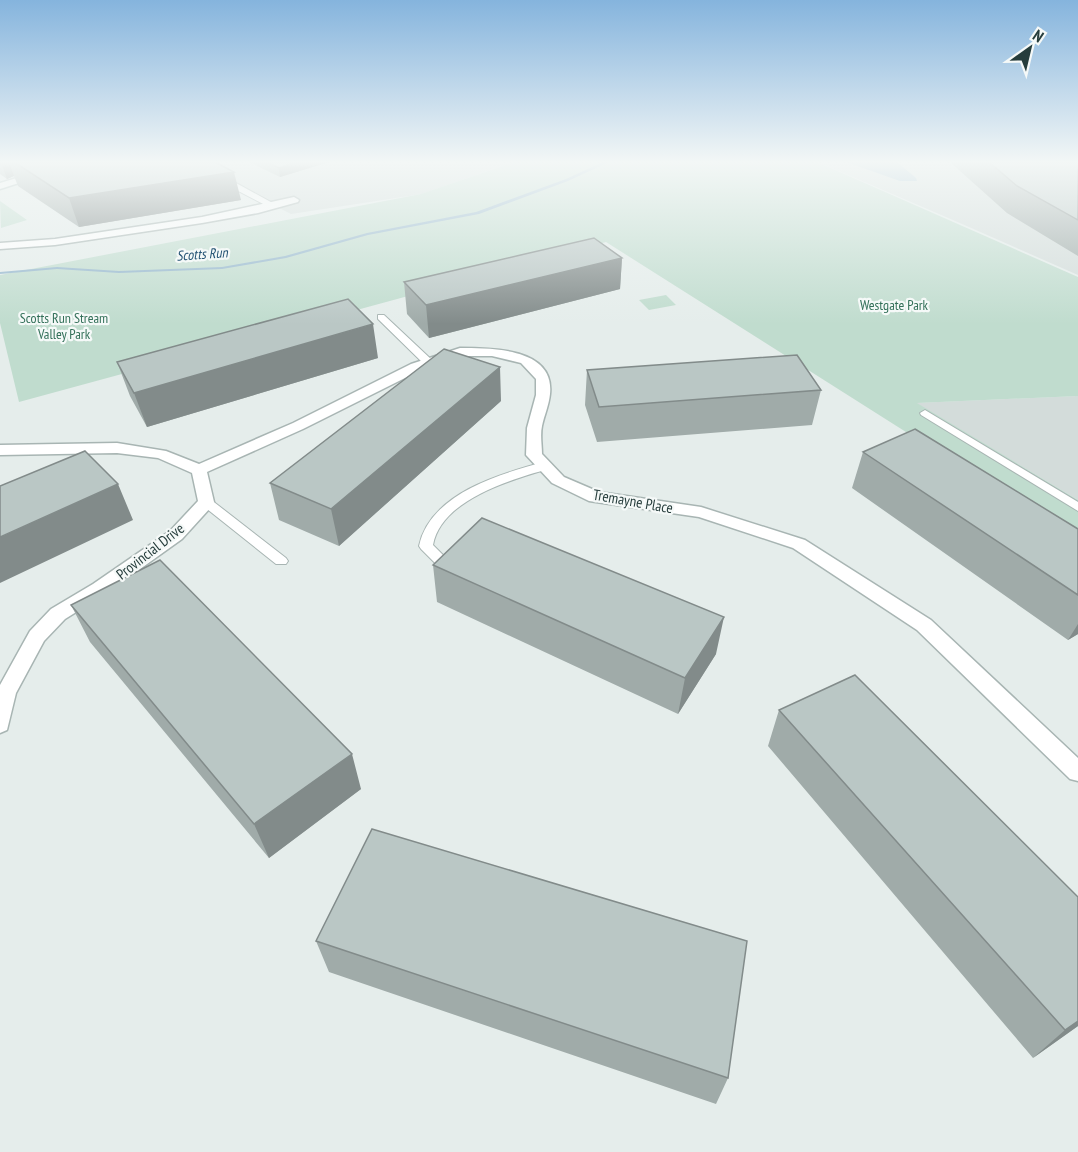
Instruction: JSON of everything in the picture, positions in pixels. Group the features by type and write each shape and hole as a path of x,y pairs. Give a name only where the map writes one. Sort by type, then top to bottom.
{"street":[{"path":"0,246 39,244 224,216"},
{"path":"0,450 117,448 161,454 199,470 298,426 372,388 429,363 460,352 492,352 526,360 543,378 543,395 534,428 534,455 544,466"},
{"name":"Tremayne Place","path":"544,466 558,480 595,497 701,512 799,544 924,625 1078,772"},
{"path":"199,470 206,502"},
{"name":"Provincial Drive","path":"0,724 6,693 37,636 58,614 99,589 176,535 206,502"}],"lane":[{"path":"381,317 429,363"},
{"path":"925,413 1078,507"},
{"path":"448,568 426,546 431,528 452,507 483,487 512,475 544,466"},
{"path":"206,502 281,561"}],"shaded area":[{"path":"943,216 1078,216 1078,275"},
{"path":"1078,396 1078,500 916,403"}],"green space":[{"path":"1,216 21,216 27,220 1,228"},
{"path":"308,216 939,216 1078,277 1078,396 917,403 1078,500 1078,541 606,242 19,402 0,323 0,275"},
{"path":"666,295 676,305 649,310 639,300"}],"building":[{"path":"594,238 622,258 426,305 404,282"},
{"path":"348,299 373,324 134,393 117,362"},
{"path":"444,349 500,367 331,509 270,483"},
{"path":"797,355 821,390 599,407 587,370"},
{"path":"915,429 1078,529 1078,595 863,452"},
{"path":"85,451 118,484 0,537 0,486"},
{"path":"482,518 724,617 685,678 433,565"},
{"path":"160,560 352,754 254,824 71,605"},
{"path":"855,675 1078,897 1078,1021 1065,1030 779,710"},
{"path":"372,829 747,941 728,1078 316,941"}],"waterway":[{"name":"Scotts Run","path":"0,273 57,268 119,272 222,268 286,257 367,234 463,216"}],"park label":[{"name":"Westgate Park","path":"894,305"},
{"name":"Scotts Run Stream Valley Park","path":"64,326"}]}
